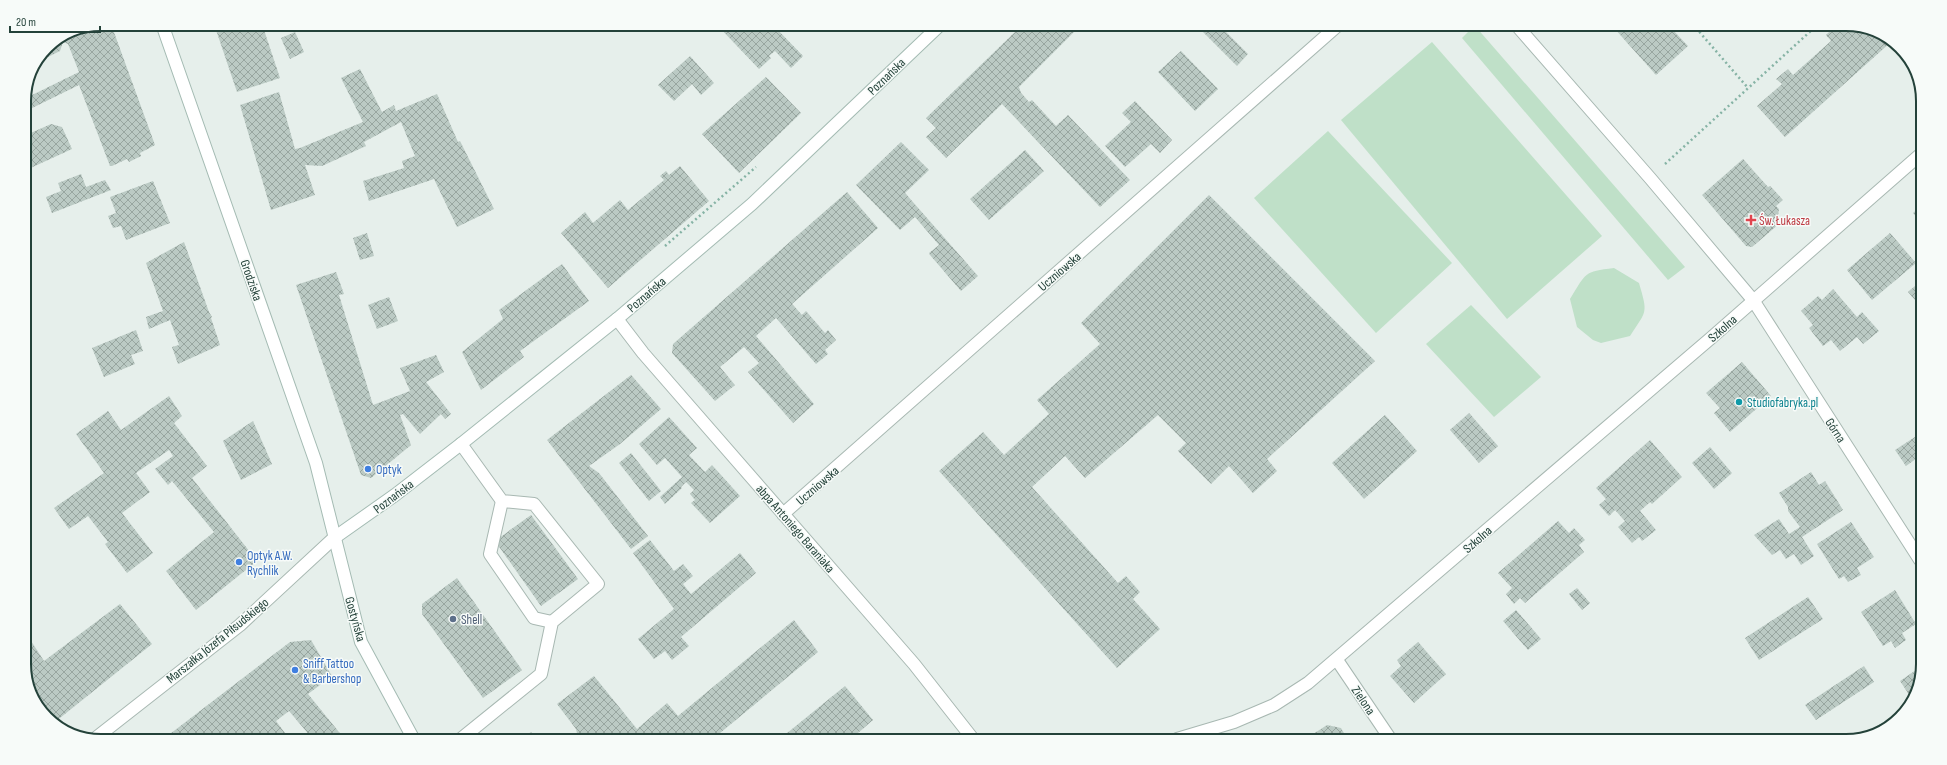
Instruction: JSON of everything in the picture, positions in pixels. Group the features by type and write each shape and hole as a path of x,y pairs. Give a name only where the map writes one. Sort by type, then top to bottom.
{"street":[{"name":"Grodziska","path":"164,31 316,463 334,538"},
{"name":"Poznańska","path":"334,538 461,444 617,319 664,277 752,204 934,31"},
{"name":"Uczniowska","path":"783,514 1331,31"},
{"path":"1521,31 1650,178 1753,300"},
{"name":"Szkolna","path":"1194,734 1234,722 1274,705 1308,683 1337,660 1916,158"},
{"name":"Górna","path":"1753,300 1916,554"},
{"name":"abpa Antoniego Baraniaka","path":"617,319 642,353 914,664 969,734"},
{"path":"461,444 502,501 490,554 534,618 552,622"},
{"path":"467,734 541,674 552,622 598,584 534,504 502,501"},
{"name":"Marszałka Józefa Piłsudskiego","path":"101,734 240,625 334,538"},
{"name":"Gostyńska","path":"334,538 361,642 410,734"},
{"name":"Zielona","path":"1337,660 1387,734"}],"path":[{"path":"1699,31 1748,88"},
{"path":"1650,178 1811,31"},
{"path":"659,252 762,162"}],"green space":[{"path":"1469,31 1479,31 1685,267 1668,280 1462,38"},
{"path":"1432,42 1602,236 1507,319 1341,120"},
{"path":"1328,131 1452,263 1376,333 1254,198"},
{"path":"1614,268 1639,283 1645,307 1643,316 1630,336 1601,343 1593,340 1577,327 1570,299 1583,278 1591,272"},
{"path":"1471,305 1541,377 1494,417 1426,344"}],"building":[{"path":"114,31 155,145 140,153 141,156 129,162 127,159 110,166 79,85 31,109 32,95 79,72 68,44 63,42 74,36 88,32"},
{"path":"216,31 264,31 280,78 237,92"},
{"path":"723,31 779,31 803,56 791,68 775,51 769,56 771,58 759,69"},
{"path":"1016,31 1075,31 1019,87 1021,93 1029,102 1032,100 1056,126 1068,115 1130,180 1100,207 1002,104 946,158 926,137 936,128 926,118"},
{"path":"1202,31 1225,31 1248,54 1237,66"},
{"path":"1617,31 1674,31 1688,46 1656,75"},
{"path":"1830,31 1864,33 1881,40 1887,45 1785,137 1757,106 1782,84 1776,79 1788,69 1793,75 1831,41 1826,35"},
{"path":"295,32 304,52 290,59 281,38"},
{"path":"63,42 60,51 46,58"},
{"path":"1181,51 1218,89 1195,111 1158,72"},
{"path":"690,56 714,83 701,95 692,84 674,101 658,85"},
{"path":"360,69 382,112 394,105 396,111 437,94 458,142 460,141 494,209 457,227 434,179 369,201 363,181 404,168 402,161 415,156 401,122 364,142 366,146 322,166 305,165 315,195 271,210 240,105 279,92 295,149 300,148 363,122 341,78"},
{"path":"766,77 801,113 739,173 702,134"},
{"path":"1135,101 1172,140 1160,153 1151,144 1125,167 1105,146 1131,122 1122,113"},
{"path":"51,124 62,127 72,149 31,168 31,133"},
{"path":"901,142 929,170 905,193 978,276 961,291 930,255 929,253 939,245 915,217 900,230 856,185"},
{"path":"1025,150 1044,171 989,220 970,199"},
{"path":"1743,159 1768,187 1770,186 1783,200 1776,206 1779,209 1778,216 1774,219 1779,224 1752,247 1746,246 1702,195"},
{"path":"680,166 709,201 608,288 561,233 585,212 593,223 620,200 628,210 664,180 660,176 666,171 669,175"},
{"path":"81,174 86,187 105,180 111,190 52,213 46,197 61,191 58,183"},
{"path":"153,181 170,223 126,240 121,226 113,228 108,216 116,213 110,197"},
{"path":"847,192 878,228 792,304 802,315 806,311 825,333 828,330 836,340 825,350 828,354 816,364 776,318 756,336 814,404 793,423 748,372 759,363 744,347 720,367 735,385 715,401 672,353 673,344"},
{"path":"1209,195 1375,361 1267,459 1277,471 1253,493 1229,466 1211,484 1178,451 1186,443 1158,415 1085,478 1065,456 1032,487 1118,583 1126,576 1140,592 1133,599 1160,629 1117,668 939,471 983,432 1004,455 1049,414 1037,400 1100,344 1081,323"},
{"path":"367,233 374,256 360,260 353,238"},
{"path":"1890,233 1916,263 1872,300 1847,270"},
{"path":"184,242 212,317 211,318 220,345 178,364 172,347 179,345 170,320 149,329 146,317 163,311 146,263"},
{"path":"562,264 589,301 520,351 524,357 481,390 462,352 503,319 499,310"},
{"path":"336,272 344,294 339,295 373,405 410,391 400,368 436,355 444,372 426,382 451,414 445,419 441,414 420,434 403,414 400,415 411,445 371,478 361,475 296,285"},
{"path":"1916,285 1916,301 1908,292"},
{"path":"1833,289 1857,317 1862,312 1879,331 1863,344 1857,337 1840,351 1831,340 1823,346 1809,328 1813,325 1801,311 1818,296 1822,300"},
{"path":"389,297 398,321 377,329 368,305"},
{"path":"136,330 143,351 131,355 135,364 104,377 92,348"},
{"name":"Studiofabryka.pl","path":"1742,362 1771,396 1730,432 1714,413 1720,408 1706,393"},
{"path":"631,375 661,409 620,444 589,466 599,473 648,536 631,549 547,440"},
{"path":"169,396 182,416 174,423 207,466 192,478 257,561 196,610 166,571 214,532 172,481 168,485 155,469 173,456 169,450 136,473 150,492 122,513 153,553 127,573 105,544 108,542 88,516 69,529 54,508 104,473 76,434 108,411 121,430"},
{"path":"1469,413 1498,446 1479,463 1450,430"},
{"path":"1385,415 1417,451 1364,499 1332,463"},
{"path":"669,417 697,448 689,455 705,472 712,465 740,496 710,523 691,503 695,500 690,494 694,490 686,482 681,487 682,488 665,504 660,497 682,477 665,458 657,465 639,444"},
{"path":"253,421 272,464 241,480 223,441"},
{"path":"1916,436 1916,459 1906,466 1895,450"},
{"path":"1650,440 1682,477 1652,504 1650,502 1640,511 1656,530 1642,541 1639,537 1632,543 1618,527 1625,521 1615,510 1609,516 1599,505 1606,499 1596,488"},
{"path":"1710,447 1732,473 1714,489 1692,463"},
{"path":"631,453 661,491 649,501 619,463"},
{"path":"1811,472 1819,485 1825,481 1843,510 1802,537 1814,556 1801,565 1794,554 1786,559 1780,550 1772,555 1754,535 1779,519 1789,534 1800,527 1788,511 1788,507 1779,493"},
{"path":"531,515 578,579 541,606 495,541"},
{"path":"1558,521 1569,533 1574,528 1585,540 1579,545 1584,552 1525,603 1520,598 1514,604 1506,594 1512,588 1498,573"},
{"path":"1851,522 1874,557 1857,568 1861,575 1848,582 1844,576 1839,579 1817,544"},
{"path":"650,540 674,571 683,564 693,576 683,584 691,594 740,553 756,573 681,637 689,646 672,660 665,651 654,659 638,639 674,609 633,553"},
{"path":"457,578 522,670 483,698 422,614 422,604"},
{"path":"1577,588 1590,603 1582,610 1569,594"},
{"path":"1895,590 1916,624 1902,633 1906,640 1895,648 1891,641 1883,646 1861,612"},
{"path":"1808,597 1823,619 1759,660 1745,638"},
{"path":"120,604 152,644 59,719 40,699 36,691 31,668 31,641 44,661"},
{"path":"1516,610 1541,639 1528,650 1503,621"},
{"path":"794,620 818,652 719,734 577,734 576,729 557,704 594,676 637,729 667,703 678,716"},
{"path":"311,640 332,676 308,694 341,734 308,734 289,711 276,721 286,734 170,734 290,642"},
{"path":"1418,642 1446,674 1414,703 1390,676 1401,666 1397,660"},
{"path":"1864,666 1874,682 1816,720 1805,705"},
{"path":"1916,670 1909,695 1900,681"},
{"path":"845,686 873,720 857,734 786,734"},
{"path":"1327,725 1341,728 1344,734 1313,734"}],"place":[{"name":"Św. Łukasza","path":"1751,220"},
{"name":"Studiofabryka.pl","path":"1739,402"},
{"name":"Optyk","path":"368,469"},
{"name":"Optyk A.W. Rychlik","path":"239,562"},
{"name":"Shell","path":"453,619"},
{"name":"Sniff Tattoo & Barbershop","path":"295,670"}]}
